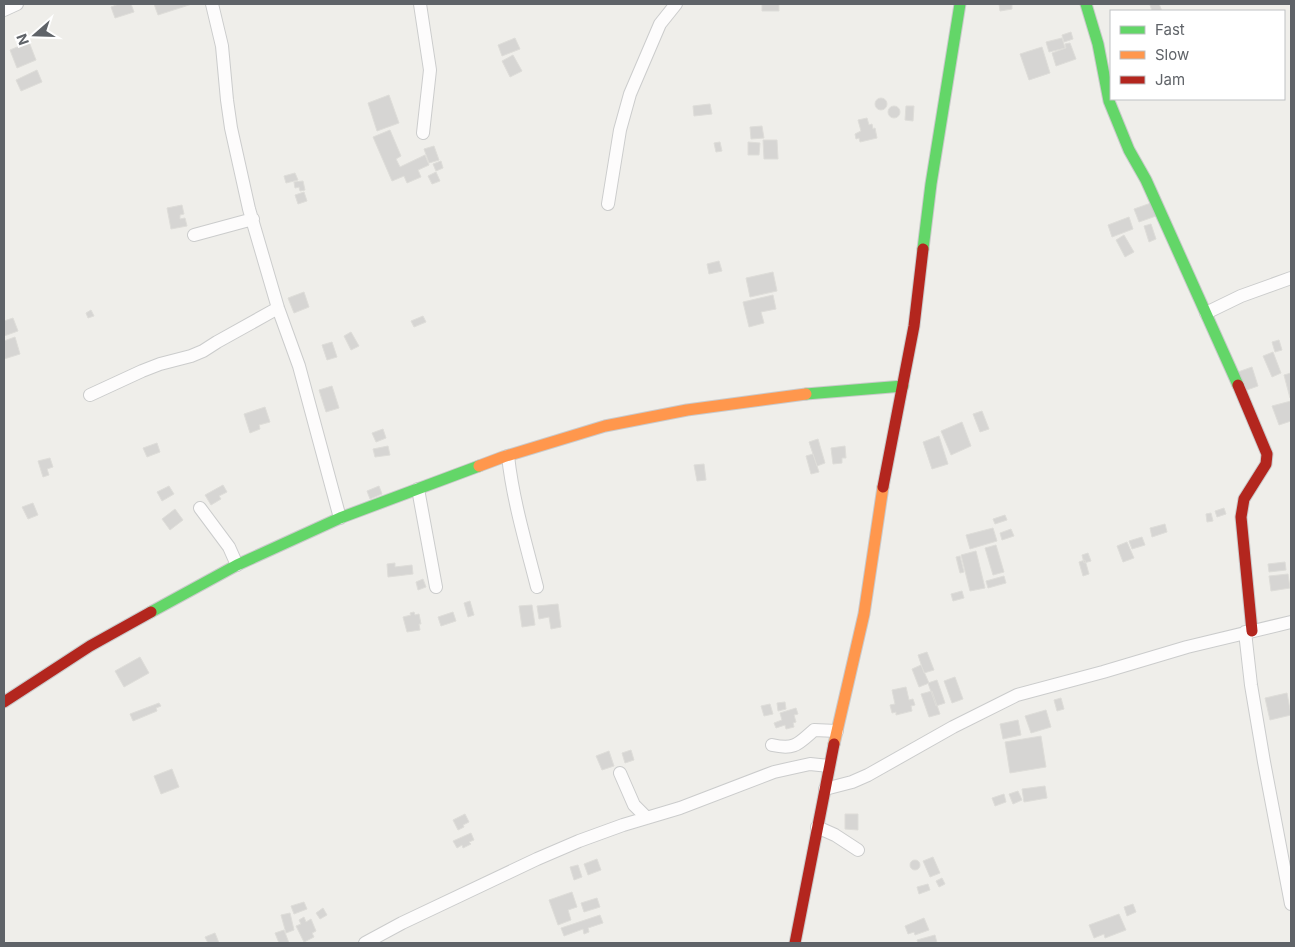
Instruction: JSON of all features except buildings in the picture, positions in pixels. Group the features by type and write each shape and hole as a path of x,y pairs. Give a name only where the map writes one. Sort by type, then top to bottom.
{"street":[{"path":"4,10 17,4"},
{"path":"212,4 222,46 231,128 253,219 278,308 299,366 340,518"},
{"path":"420,4 430,70 423,133"},
{"path":"608,204 620,130 630,94 660,24 676,4"},
{"path":"795,943 829,766 864,614 884,483 914,326 931,184 960,4"},
{"path":"1086,4 1098,44 1109,101 1117,123 1129,150 1146,180 1206,312 1267,454 1266,464 1244,499 1242,516 1243,550 1251,685 1291,904"},
{"path":"194,235 253,219"},
{"path":"1206,312 1291,278"},
{"path":"90,395 160,364 191,356 278,308"},
{"path":"4,702 90,646 237,564 340,518 508,456 605,426 671,412 772,397 903,386"},
{"path":"508,456 512,490 537,587"},
{"path":"418,489 436,587"},
{"path":"200,508 229,547 237,564"},
{"path":"825,790 852,782 953,727 1017,695 1187,647 1291,622"},
{"path":"772,745 788,748 800,743 814,730 837,731"},
{"path":"365,943 402,923 537,858 579,841 696,802 774,772 810,764 829,766"},
{"path":"620,773 634,806 647,818"},
{"path":"817,827 835,835 858,850"}],"traffic: fast":[{"path":"923,249 931,184 960,4"},
{"path":"1086,4 1098,44 1109,101 1129,150 1146,180 1238,385"},
{"path":"806,394 903,386"},
{"path":"151,612 237,565 340,518 479,466"}],"traffic: slow":[{"path":"479,466 605,426 687,410 806,394"},
{"path":"834,744 864,614 883,487"}],"traffic: jam":[{"path":"883,487 914,326 923,249"},
{"path":"1238,385 1267,454 1266,464 1244,499 1241,517 1252,631"},
{"path":"4,702 90,646 151,612"},
{"path":"795,943 834,744"}]}
